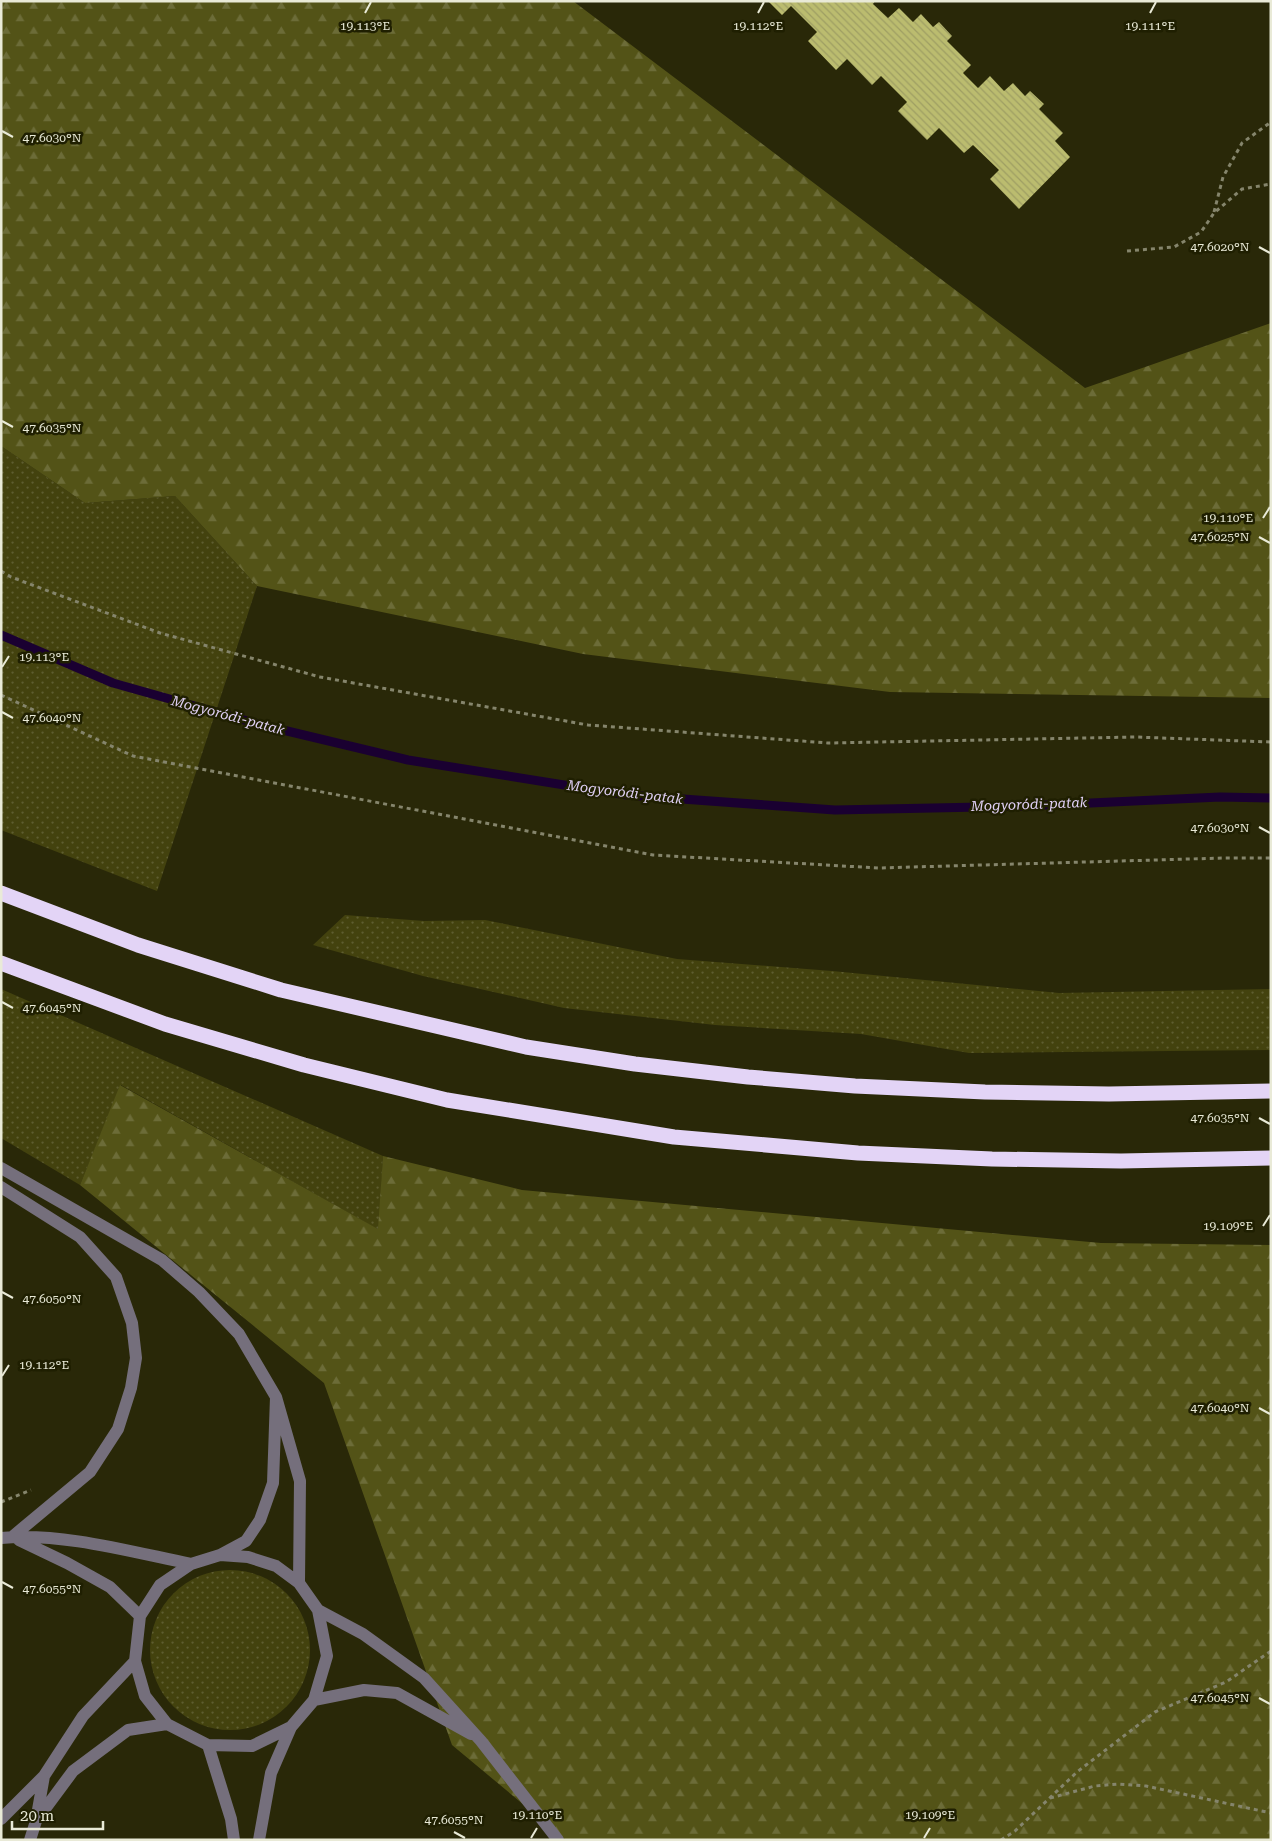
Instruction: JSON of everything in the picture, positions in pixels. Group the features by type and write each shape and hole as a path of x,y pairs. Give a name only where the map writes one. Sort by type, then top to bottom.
{"highway":[{"path":"1,893 138,945 281,990 526,1047 634,1064 748,1077 856,1086 985,1092 1109,1094 1271,1092"},
{"path":"1,963 165,1024 304,1065 447,1100 674,1137 858,1153 992,1159 1121,1161 1271,1158"}],"street":[{"path":"1,1168 162,1260 199,1292 239,1334 276,1397 300,1481 299,1583"},
{"path":"1,1187 80,1237 116,1277 132,1323 136,1358 131,1388 118,1429 90,1472 7,1538"},
{"path":"276,1397 273,1484 260,1520 246,1542 220,1555 190,1564 160,1585 140,1616 135,1662 145,1696 167,1724 208,1745 252,1746 291,1727"},
{"path":"7,1538 69,1540 190,1564"},
{"path":"7,1538 66,1563 110,1587 140,1616"},
{"path":"220,1555 248,1557 276,1566 299,1583 318,1610 327,1656 314,1700 291,1727 271,1773 259,1840"},
{"path":"318,1610 363,1634 424,1678 482,1740 558,1840"},
{"path":"1,1819 44,1776 84,1716 135,1662"},
{"path":"314,1700 364,1690 397,1693 482,1740"},
{"path":"36,1822 73,1771 128,1730 167,1724"},
{"path":"208,1745 231,1819 234,1840"},
{"path":"30,1840 36,1822 44,1776"}],"path":[{"path":"1214,213 1223,177 1242,143 1271,122"},
{"path":"1127,251 1174,247 1201,232 1214,213 1242,189 1271,184"},
{"path":"1,571 11,577 160,633 320,678 588,725 828,743 1135,737 1271,742"},
{"path":"1,695 133,756 653,855 878,868 1271,858"},
{"path":"1,1502 36,1488"},
{"path":"1001,1840 1015,1831 1076,1772 1155,1712 1226,1682 1271,1651"},
{"path":"1050,1798 1095,1786 1118,1784 1146,1786 1271,1813"}],"shaded area":[{"path":"1,446 85,503 175,496 257,586 157,891 1,830"},
{"path":"345,915 424,921 485,920 677,959 832,971 1059,993 1271,989 1271,1050 969,1053 861,1034 715,1025 564,1008 423,976 313,945"},
{"path":"1,989 383,1156 379,1230 121,1085 80,1185 1,1138"},
{"path":"238,1570 268,1579 287,1593 297,1605 304,1619 309,1634 309,1666 304,1681 297,1695 287,1707 275,1717 253,1727 238,1730 222,1730 207,1727 185,1717 163,1695 151,1666 150,1642 153,1627 163,1605 185,1583 214,1571"}],"green space":[{"path":"1,1 573,1 1085,388 1271,323 1271,698 890,692 583,654 257,586 175,496 85,503 1,446"},
{"path":"120,1085 378,1229 383,1156 522,1190 1101,1243 1271,1245 1271,1840 566,1840 452,1745 324,1383 80,1185"}],"building":[{"path":"768,1 875,1 873,4 888,18 899,8 913,22 921,14 933,27 939,22 952,36 947,41 971,65 963,73 978,88 990,76 1004,91 1013,83 1025,96 1030,91 1044,104 1039,109 1063,133 1055,141 1070,157 1019,209 990,179 999,170 973,145 964,153 939,128 927,140 898,111 907,102 881,76 872,85 847,59 836,70 808,41 817,32 791,6 782,15"}],"waterway":[{"name":"Mogyoródi-patak","path":"1,635 113,683 262,725 408,760 627,795 835,810 1026,806 1220,797 1271,798"}]}
